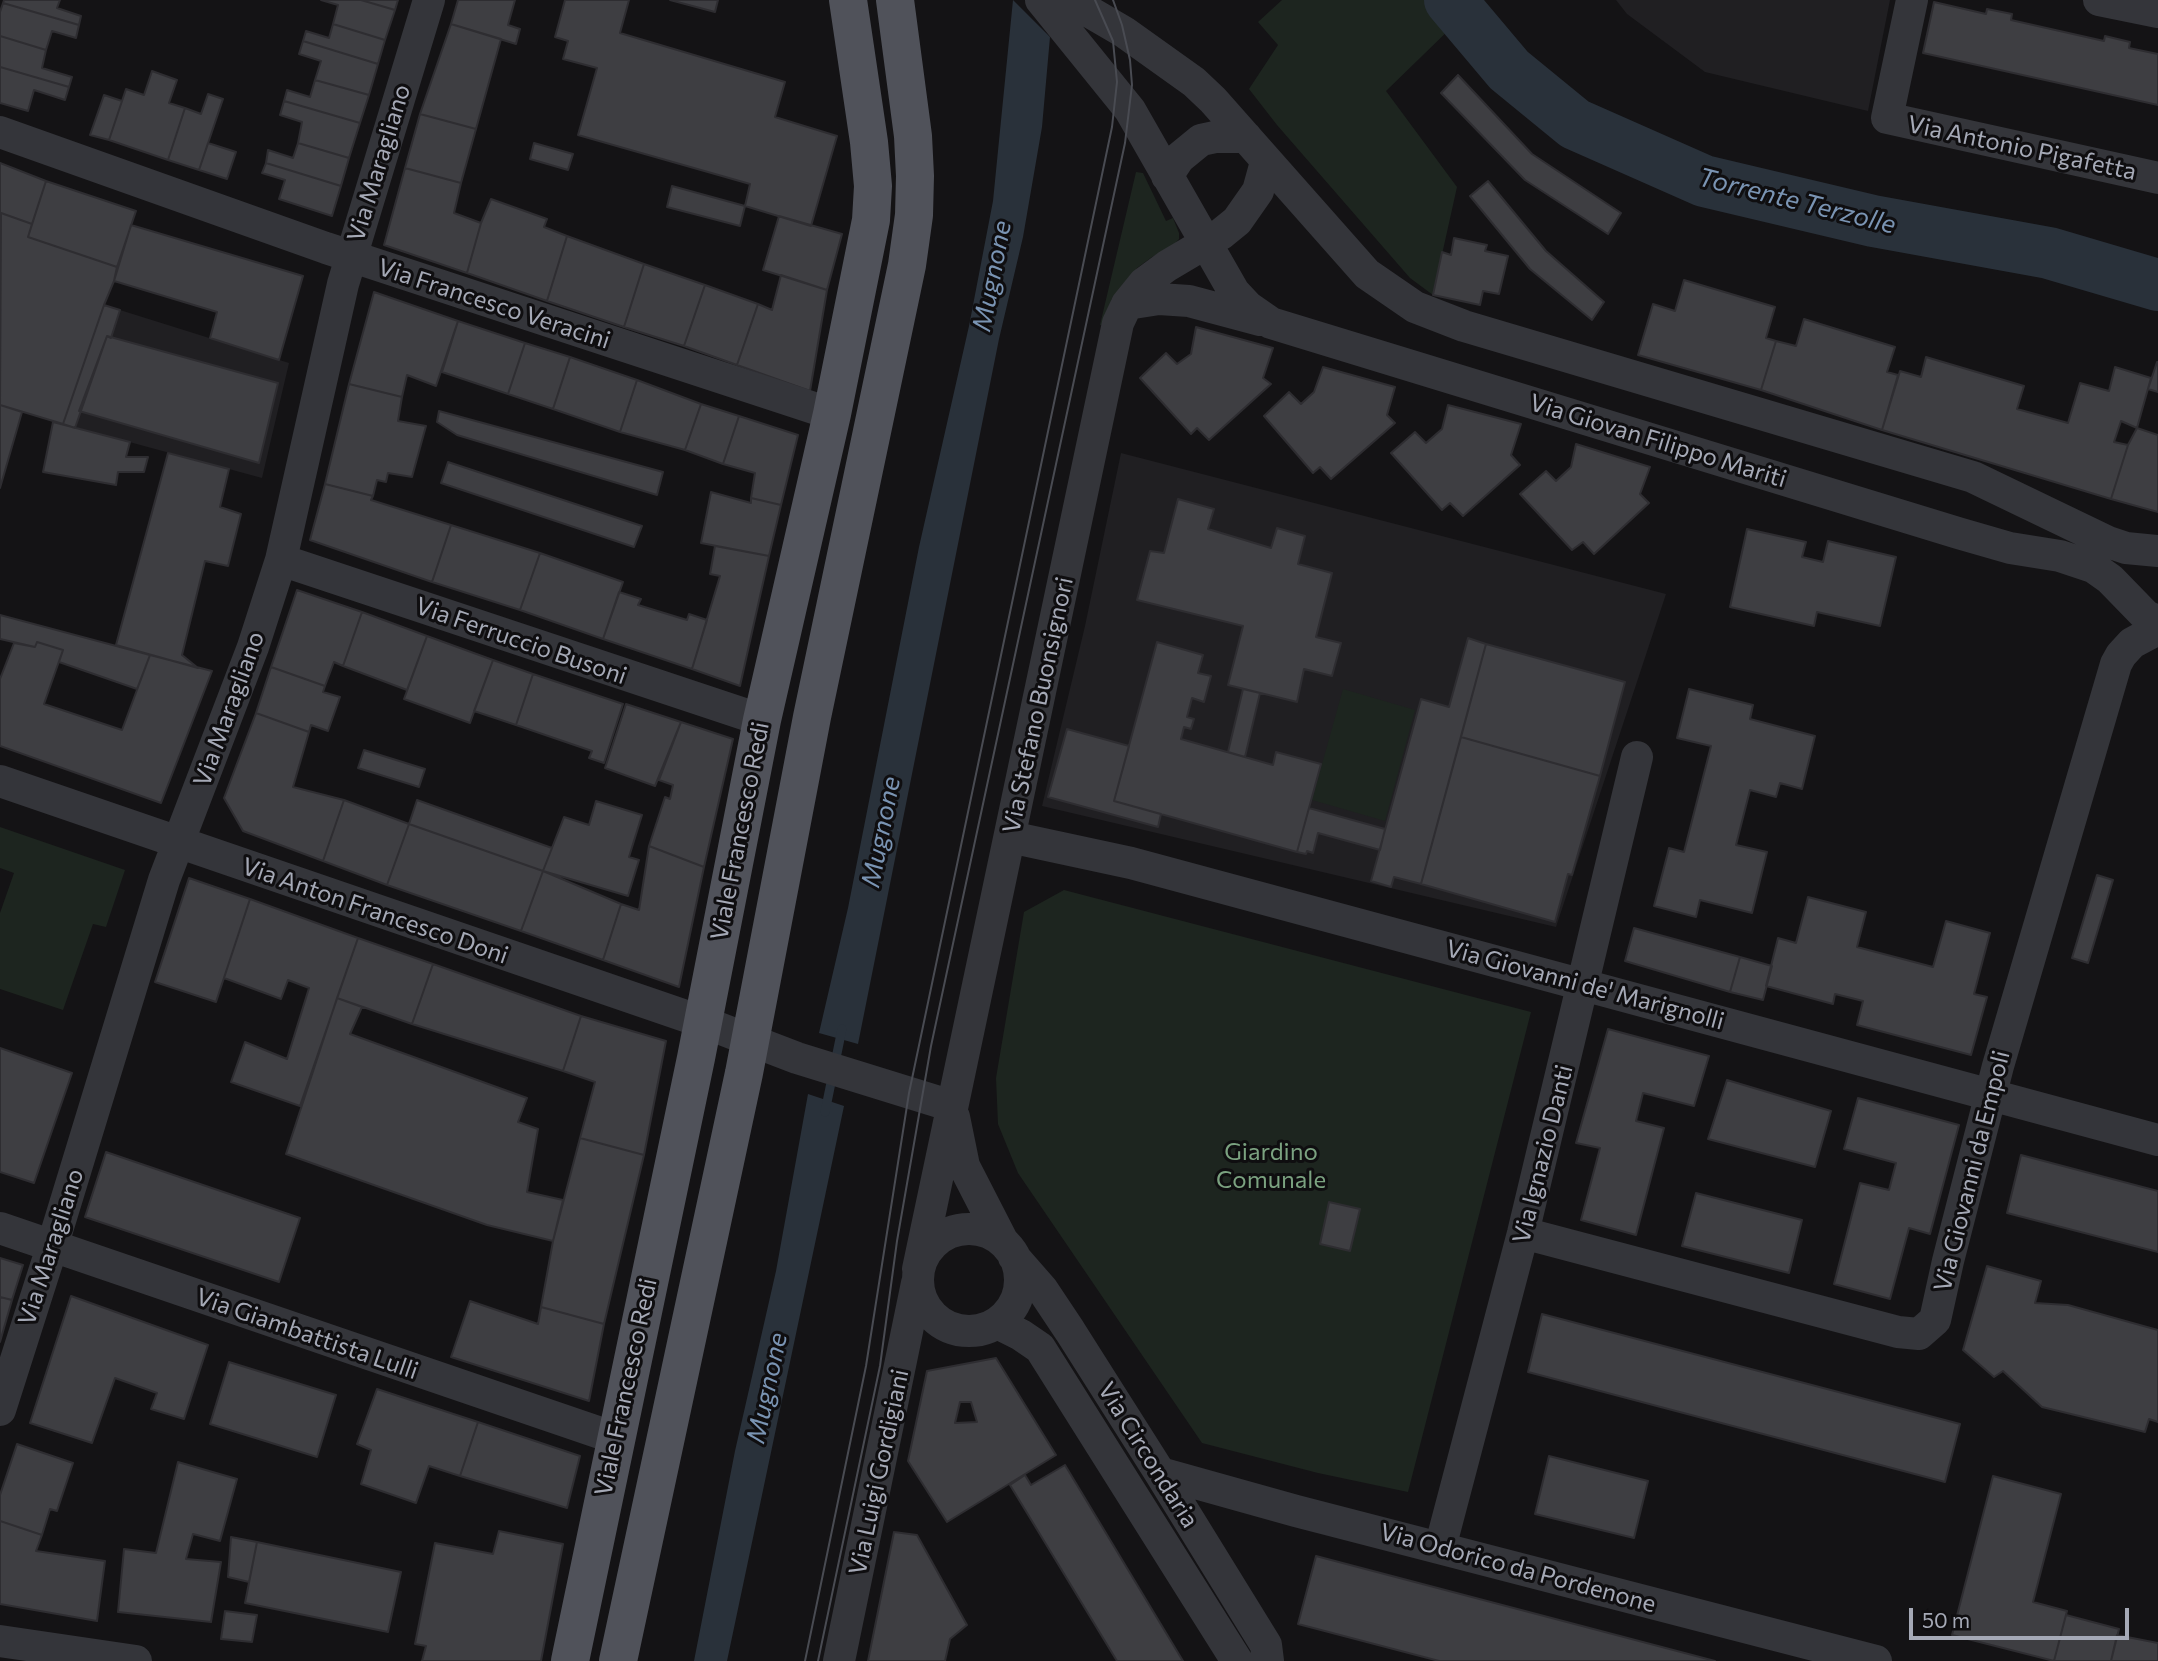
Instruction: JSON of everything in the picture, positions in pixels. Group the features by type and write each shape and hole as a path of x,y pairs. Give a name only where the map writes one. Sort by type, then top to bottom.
{"main road":[{"name":"Viale Francesco Redi","path":"570,1661 703,1022 762,720 863,267 873,204 869,142 848,0"},
{"name":"Viale Francesco Redi","path":"618,1661 750,1040 812,717 907,264 914,215 915,176 895,0"}],"street":[{"name":"Via Maragliano","path":"0,1410 164,880 253,647 281,560 351,257 429,0"},
{"name":"Via Giovan Filippo Mariti","path":"1041,0 1130,110 1234,292 1248,307 1271,323 1958,533 2010,548 2060,556 2093,567 2147,612"},
{"name":"Via Antonio Pigafetta","path":"1912,0 1886,118 2158,178"},
{"path":"2099,0 2158,12"},
{"name":"Via Giovan Filippo Mariti","path":"1073,2 1177,68 1213,100 1367,274 1415,307 1477,330 1973,477 2108,542 2126,548 2158,552"},
{"name":"Via Francesco Veracini","path":"0,132 351,257 832,414"},
{"path":"1167,176 1179,158 1201,141 1214,137 1246,137"},
{"path":"1205,244 1228,229 1246,210 1263,181 1266,162"},
{"name":"Via Stefano Buonsignori","path":"918,1276 1118,323 1127,304 1144,283 1205,244"},
{"path":"1127,304 1159,299 1189,301 1271,323"},
{"name":"Via Giovan Filippo Mariti","path":"2147,612 2132,590 2134,574 2143,561 2158,552"},
{"name":"Via Ferruccio Busoni","path":"281,560 762,720"},
{"name":"Via Giovanni da Empoli","path":"1523,1233 1898,1332 1919,1334 1935,1320 1991,1095 2116,664 2132,643 2158,629"},
{"name":"Via Ignazio Danti","path":"1440,1548 1523,1233 1637,757"},
{"name":"Via Anton Francesco Doni","path":"0,781 703,1022 797,1058 952,1106"},
{"name":"Via Giovanni de' Marignolli","path":"1010,837 1131,863 2158,1140"},
{"name":"Via Stefano Buonsignori","path":"952,1106 964,1166 1008,1249"},
{"name":"Via Giambattista Lulli","path":"0,1228 615,1438"},
{"name":"Via Circondaria","path":"918,1276 930,1245 952,1231 966,1228 992,1234 1008,1249 1042,1289 1160,1473 1266,1645 1268,1661"},
{"path":"918,1276 925,1307 935,1320 949,1328 974,1332 997,1324 1009,1312 1019,1289 1020,1272 1008,1249"},
{"name":"Via Luigi Gordigiani","path":"839,1661 918,1276"},
{"name":"Via Circondaria","path":"997,1324 1040,1348 1237,1661"},
{"name":"Via Odorico da Pordenone","path":"1160,1473 1876,1661"},
{"path":"0,1641 136,1661"}],"shaded area":[{"path":"1616,0 1890,0 1868,111 1705,72 1627,14"},
{"path":"104,305 289,363 262,478 63,424"},
{"path":"1121,453 1666,594 1556,927 1042,806 1085,626"}],"green space":[{"path":"1282,0 1437,0 1456,23 1386,91 1457,187 1433,295 1410,278 1249,89 1278,45 1258,22"},
{"path":"1136,172 1143,173 1166,221 1173,218 1179,239 1171,248 1137,268 1105,326 1100,325"},
{"path":"1343,689 1415,710 1385,821 1312,800"},
{"path":"0,827 125,870 106,927 93,924 63,1010 0,989 0,913 14,873 0,868"},
{"name":"Giardino Comunale","path":"1064,890 1531,1012 1408,1492 1318,1473 1202,1443 1018,1173 998,1124 996,1078 1024,912"}],"water":[{"path":"1013,0 1050,37 1042,127 1023,237 999,339 858,1044 819,1033 848,908 919,547 969,326 993,201"},
{"path":"808,1094 844,1106 727,1661 694,1661 735,1451 776,1271"}],"building":[{"path":"4,0 60,0 57,8 81,16 79,25 3,3"},
{"path":"321,0 361,0 395,10 385,40 333,24 338,5"},
{"path":"361,0 398,0 395,10"},
{"path":"458,0 515,0 508,25 520,29 516,44 451,24"},
{"path":"565,0 629,0 620,33 785,82 775,117 837,136 811,226 745,206 750,184 578,135 597,68 563,59 568,41 555,37"},
{"path":"670,0 718,0 715,12"},
{"path":"1934,2 1986,14 1987,9 2012,14 2011,20 2104,41 2105,36 2130,42 2129,48 2158,54 2158,105 1923,53"},
{"path":"3,3 79,25 76,38 52,31 46,50 0,36 0,12"},
{"path":"333,24 385,40 378,64 303,41 306,31 329,38"},
{"path":"451,24 501,39 476,129 420,114"},
{"path":"0,36 46,50 42,68 72,77 69,87 0,67"},
{"path":"303,41 378,64 369,95 315,80 321,61 299,54"},
{"path":"0,67 69,87 65,100 34,90 28,111 0,103"},
{"path":"152,71 177,80 169,103 185,108 168,160 109,140 126,89 144,95"},
{"path":"1458,75 1532,154 1621,213 1608,234 1525,180 1441,93"},
{"path":"315,80 369,95 360,123 284,101 287,90 310,97"},
{"path":"208,94 223,99 199,170 168,160 185,108 201,114"},
{"path":"104,95 122,101 109,140 90,135"},
{"path":"284,101 360,123 349,158 298,143 302,122 280,115"},
{"path":"420,114 476,129 461,183 405,168"},
{"path":"208,143 236,152 227,179 199,170"},
{"path":"298,143 349,158 341,186 266,163 268,150 293,158"},
{"path":"534,143 573,154 568,170 530,159"},
{"path":"0,163 46,181 32,224 1,213 0,216"},
{"path":"266,163 341,186 332,216 279,199 285,180 262,173"},
{"path":"405,168 461,183 454,213 481,223 467,273 384,245"},
{"path":"46,181 136,211 117,267 28,237"},
{"path":"1488,181 1546,251 1604,302 1592,320 1530,269 1470,196"},
{"path":"672,186 745,206 740,226 667,207"},
{"path":"491,199 547,219 544,227 567,236 547,301 467,273 481,223"},
{"path":"1,213 32,224 28,237 117,267 63,424 0,405"},
{"path":"779,216 842,234 827,290 763,270"},
{"path":"131,225 303,276 279,360 210,338 217,312 114,281"},
{"path":"567,236 644,264 624,327 547,301"},
{"path":"1454,238 1487,245 1485,251 1508,256 1499,294 1483,291 1480,305 1433,295 1442,252 1451,255"},
{"path":"644,264 705,285 684,346 624,327"},
{"path":"781,275 827,290 810,391 737,365 758,304 772,310"},
{"path":"1684,280 1775,307 1766,338 1776,341 1761,390 1638,355 1653,304 1675,311"},
{"path":"705,285 758,304 737,365 684,346"},
{"path":"374,292 458,321 436,386 407,375 402,397 349,384"},
{"path":"104,305 120,310 111,338 107,336 75,428 63,424"},
{"path":"1804,319 1895,347 1887,372 1898,375 1882,430 1761,390 1776,341 1796,346"},
{"path":"458,321 525,343 508,394 442,372"},
{"path":"1196,327 1273,348 1263,378 1271,384 1209,440 1197,428 1191,434 1140,378 1166,353 1177,364 1191,354"},
{"path":"107,336 278,383 259,463 79,411"},
{"path":"525,343 570,357 553,409 508,394"},
{"path":"570,357 637,380 620,432 553,409"},
{"path":"1926,357 2024,386 2017,409 2068,423 2080,383 2109,391 2115,367 2151,378 2137,428 2121,421 2114,442 2128,445 2111,499 1882,430 1900,371 1921,377"},
{"path":"2158,362 2158,392 2148,389"},
{"path":"1323,367 1395,387 1387,415 1395,423 1331,479 1320,467 1313,473 1264,416 1289,392 1301,404 1314,392"},
{"path":"637,380 701,404 685,450 620,432"},
{"path":"349,384 402,397 398,421 426,426 412,477 388,473 386,482 377,480 373,496 325,484"},
{"path":"701,404 739,416 723,464 685,450"},
{"path":"0,405 22,412 0,488"},
{"path":"1448,405 1521,424 1511,455 1520,465 1463,516 1450,503 1442,510 1391,453 1415,432 1426,443 1442,429"},
{"path":"439,411 663,472 657,495 457,435 437,422"},
{"path":"739,416 798,435 781,505 751,498 755,473 723,464"},
{"path":"53,422 130,442 126,457 148,457 144,472 118,472 116,485 43,472"},
{"path":"2137,428 2158,435 2158,512 2111,499 2128,445"},
{"path":"1576,444 1650,467 1640,494 1649,503 1594,554 1583,542 1572,550 1520,494 1546,471 1556,481 1571,467"},
{"path":"168,453 229,469 220,507 241,514 228,566 205,561 182,655 198,668 116,645"},
{"path":"448,462 642,526 634,547 441,483"},
{"path":"325,484 373,496 371,500 451,525 432,582 310,540"},
{"path":"711,492 751,503 751,498 781,505 769,556 701,543"},
{"path":"1178,499 1214,509 1208,529 1271,548 1277,528 1305,536 1298,564 1332,573 1316,637 1341,643 1332,676 1304,669 1297,702 1228,685 1243,626 1137,600 1150,551 1164,553"},
{"path":"451,525 540,553 520,610 432,582"},
{"path":"1747,529 1806,542 1802,557 1823,562 1828,541 1896,557 1880,626 1817,612 1814,626 1730,607"},
{"path":"715,546 769,556 740,686 692,669 720,576 710,574"},
{"path":"540,553 623,582 603,639 520,610"},
{"path":"297,590 362,612 343,666 334,662 325,686 271,667"},
{"path":"619,592 641,599 638,605 687,620 689,614 707,620 692,669 603,639"},
{"path":"362,612 427,636 407,690 343,666"},
{"path":"0,615 150,655 137,689 59,662 63,650 37,642 35,647 0,639"},
{"path":"427,636 493,660 470,723 404,699"},
{"path":"1468,638 1486,644 1421,884 1394,877 1391,887 1371,881 1421,699 1449,707"},
{"path":"37,642 63,650 44,704 122,730 150,655 212,671 161,803 0,746 0,679 14,643 35,647"},
{"path":"1157,642 1203,655 1198,673 1211,676 1204,702 1192,698 1187,717 1194,719 1191,729 1184,727 1181,739 1273,765 1276,752 1321,764 1297,852 1114,801"},
{"path":"1486,644 1625,682 1600,776 1461,737"},
{"path":"493,660 533,674 516,725 474,711"},
{"path":"271,667 325,686 323,692 340,697 328,731 311,725 309,732 256,713"},
{"path":"533,674 623,704 604,763 589,758 592,751 516,725"},
{"path":"1243,689 1260,693 1245,757 1228,752"},
{"path":"1689,689 1753,705 1750,719 1815,736 1802,789 1780,783 1776,797 1750,790 1736,845 1767,852 1752,913 1700,900 1696,917 1654,906 1669,848 1684,852 1711,746 1677,738"},
{"path":"626,704 681,722 655,786 605,768"},
{"path":"256,713 309,732 293,787 344,800 323,861 243,831 224,798"},
{"path":"681,722 733,739 704,867 649,846 665,797 670,799 673,785 659,780"},
{"path":"1067,729 1129,746 1114,801 1161,814 1158,827 1048,797"},
{"path":"1461,737 1600,776 1572,875 1568,874 1555,922 1421,884"},
{"path":"364,750 425,769 419,787 358,768"},
{"path":"344,800 409,824 387,885 323,861"},
{"path":"417,800 552,848 543,871 409,824"},
{"path":"596,801 642,815 629,857 639,860 628,896 543,871 564,817 589,825"},
{"path":"1309,808 1385,829 1380,850 1318,833 1313,853 1297,852"},
{"path":"409,824 543,871 521,931 387,885"},
{"path":"649,846 704,867 679,987 603,960 621,904 639,910"},
{"path":"543,871 621,904 603,960 521,931"},
{"path":"2097,875 2113,880 2088,963 2072,958"},
{"path":"189,878 250,899 216,1002 155,982"},
{"path":"1808,897 1866,912 1857,947 1933,967 1946,921 1990,933 1974,994 1987,997 1971,1055 1857,1025 1863,1001 1835,994 1833,1004 1766,986 1778,938 1796,943"},
{"path":"250,899 358,938 300,1106 231,1082 245,1042 287,1059 309,988 288,980 281,999 224,978"},
{"path":"1634,928 1740,957 1730,992 1625,961"},
{"path":"358,938 433,964 412,1024 337,998"},
{"path":"1740,957 1772,966 1763,1000 1730,992"},
{"path":"433,964 581,1016 563,1071 412,1024"},
{"path":"337,998 362,1007 350,1034 527,1098 518,1122 538,1129 527,1192 563,1200 553,1241 487,1225 286,1154"},
{"path":"581,1016 666,1041 644,1155 580,1138 595,1082 563,1071"},
{"path":"1608,1029 1709,1056 1694,1106 1643,1093 1636,1121 1664,1128 1636,1235 1581,1220 1600,1148 1576,1143"},
{"path":"0,1048 72,1073 34,1183 0,1172"},
{"path":"1727,1080 1831,1111 1815,1167 1708,1139"},
{"path":"1858,1098 1959,1125 1930,1234 1909,1228 1890,1299 1834,1284 1860,1183 1889,1190 1896,1163 1844,1149"},
{"path":"580,1138 644,1155 604,1324 541,1307 553,1241"},
{"path":"106,1152 300,1218 279,1282 85,1217"},
{"path":"2021,1155 2158,1191 2158,1252 2007,1213"},
{"path":"1696,1193 1802,1220 1789,1273 1682,1246"},
{"path":"1329,1202 1360,1209 1350,1251 1320,1244"},
{"path":"0,1258 23,1265 12,1300 0,1297"},
{"path":"1987,1266 2041,1281 2035,1303 2068,1305 2158,1330 2158,1422 2149,1419 2145,1432 2042,1407 2003,1371 1994,1377 1963,1350"},
{"path":"71,1296 208,1345 184,1419 151,1409 157,1393 115,1378 92,1443 30,1423"},
{"path":"0,1297 12,1300 0,1342"},
{"path":"470,1301 538,1324 541,1307 604,1324 589,1401 451,1357"},
{"path":"1542,1314 1960,1424 1945,1482 1528,1372"},
{"path":"996,1358 1056,1455 947,1522 908,1461 927,1371","holes":["960,1402 971,1402 977,1422 955,1423"]},
{"path":"229,1362 336,1395 317,1457 210,1424"},
{"path":"377,1389 478,1422 460,1476 429,1466 416,1503 361,1484 371,1450 357,1444"},
{"path":"478,1422 580,1456 567,1508 460,1476"},
{"path":"17,1444 73,1463 57,1511 50,1509 42,1535 0,1521 0,1495"},
{"path":"1549,1456 1648,1481 1634,1538 1535,1514"},
{"path":"178,1462 237,1479 220,1541 193,1534 186,1559 221,1562 211,1622 118,1612 124,1549 156,1553"},
{"path":"1065,1465 1183,1661 1117,1661 1010,1485 1025,1475 1031,1485"},
{"path":"1993,1476 2061,1494 2033,1602 2067,1611 2054,1661 1952,1635"},
{"path":"0,1521 42,1535 36,1551 105,1561 97,1621 0,1604"},
{"path":"499,1531 563,1544 541,1661 422,1661 426,1646 415,1644 435,1543 493,1554"},
{"path":"894,1532 917,1535 967,1625 950,1639 945,1661 868,1661"},
{"path":"231,1537 257,1542 249,1582 228,1577"},
{"path":"257,1542 401,1572 388,1632 245,1603"},
{"path":"1316,1556 1715,1661 1439,1661 1298,1624"},
{"path":"225,1611 257,1615 252,1642 221,1639"},
{"path":"2066,1615 2119,1629 2111,1661 2054,1661"},
{"path":"2117,1635 2158,1643 2158,1661 2111,1661"}],"waterway":[{"name":"Torrente Terzolle","path":"1450,0 1509,70 1575,124 1704,181 1873,221 2049,253 2158,285"},
{"name":"Mugnone","path":"825,1112 842,1029"}],"tram line":[{"path":"805,1661 866,1366 909,1093 1112,127 1117,82 1113,41 1095,0"},
{"path":"818,1661 880,1366 897,1241 931,1046 1125,143 1132,85 1130,60 1113,0"}]}
